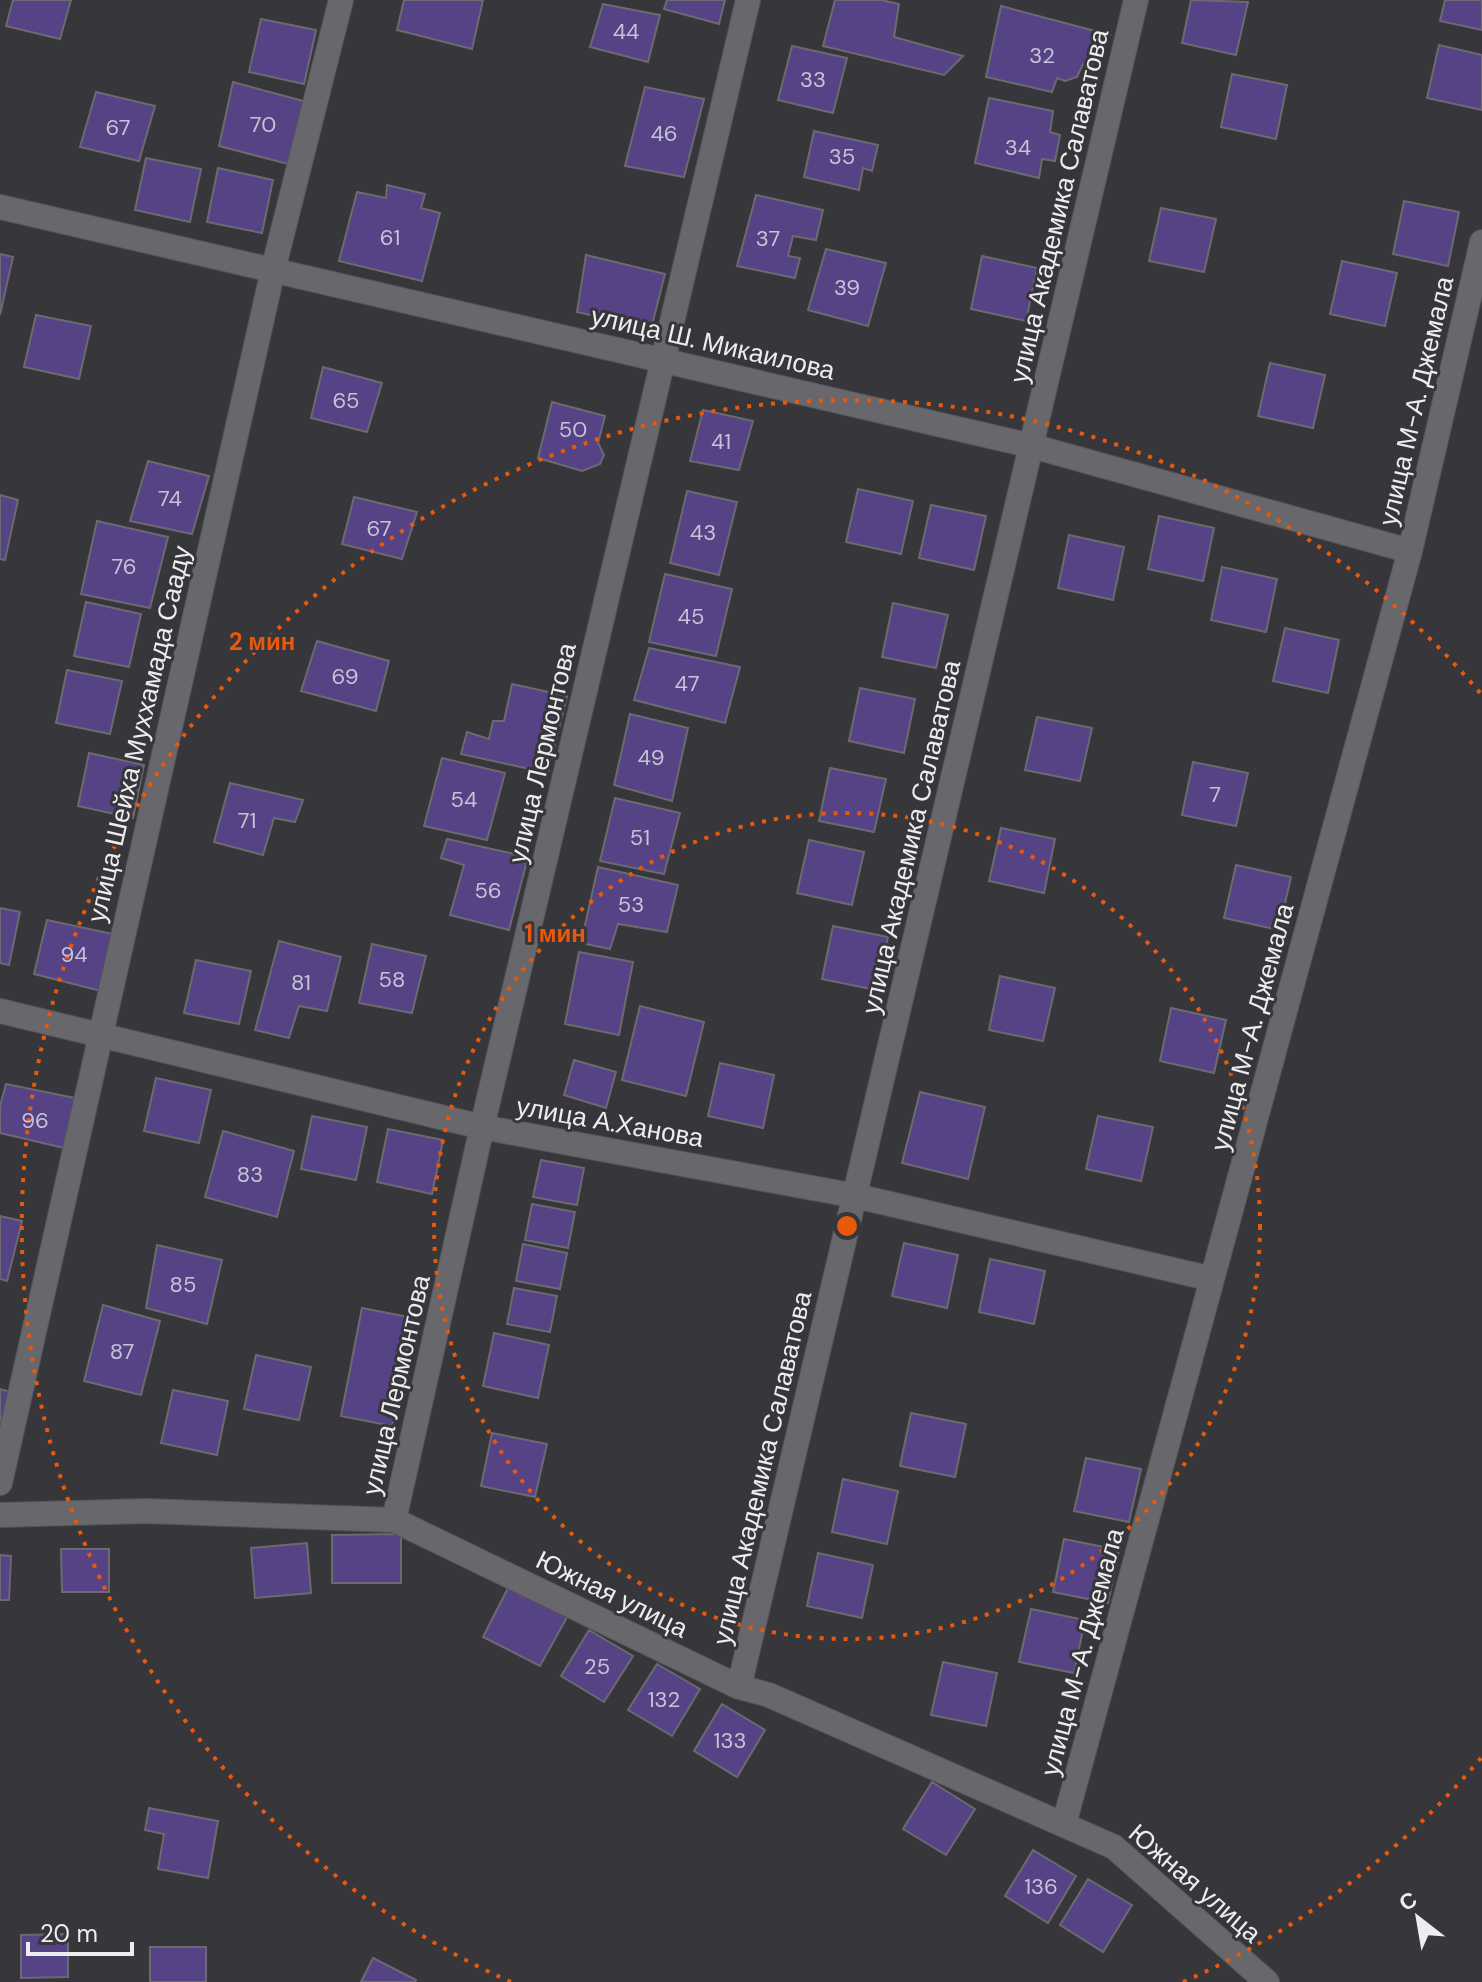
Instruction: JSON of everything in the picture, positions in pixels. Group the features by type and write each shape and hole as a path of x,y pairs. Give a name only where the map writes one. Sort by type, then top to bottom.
{"street":[{"name":"улица Шейха Муххамада Сааду","path":"0,1483 273,270 341,0"},
{"name":"улица Лермонтова","path":"394,1520 482,1127 748,0"},
{"name":"улица Академика Салаватова","path":"739,1687 1136,0"},
{"name":"улица Ш. Микаилова","path":"0,207 1032,446 1410,551"},
{"name":"улица М-А. Джемала","path":"1064,1824 1410,551 1482,242"},
{"name":"улица А.Ханова","path":"0,1011 482,1127 856,1196 1212,1279"},
{"name":"Южная улица","path":"0,1515 146,1511 394,1520 739,1687 769,1695 1114,1847 1267,1982"}],"building":[{"path":"13,0 71,0 60,39 6,26"},
{"path":"404,0 483,0 472,49 397,30"},
{"path":"667,0 725,0 719,24 664,9"},
{"path":"835,0 881,0 899,4 894,37 963,56 944,75 823,46"},
{"path":"1191,0 1248,2 1236,55 1182,43"},
{"path":"1445,0 1482,0 1482,30 1440,21"},
{"path":"603,4 660,15 648,62 590,47"},
{"path":"1001,6 1110,35 1096,46 1092,64 1083,64 1077,77 1065,81 1057,78 1052,92 986,77"},
{"path":"261,19 316,30 304,84 249,72"},
{"path":"1439,45 1482,55 1482,110 1427,98"},
{"path":"792,46 847,58 833,113 778,100"},
{"path":"1232,74 1287,85 1276,139 1221,127"},
{"path":"233,82 307,102 292,165 219,146"},
{"path":"645,87 704,99 684,177 625,166"},
{"path":"96,92 155,106 139,161 80,147"},
{"path":"989,98 1053,111 1050,132 1060,135 1055,161 1042,159 1039,178 975,163"},
{"path":"814,131 878,145 872,171 863,168 859,190 804,177"},
{"path":"146,158 201,169 190,222 135,210"},
{"path":"218,168 273,180 262,233 207,222"},
{"path":"387,185 425,194 421,208 440,213 422,281 339,261 357,192 386,198"},
{"path":"756,195 823,210 816,240 793,236 788,256 800,258 795,278 737,266"},
{"path":"1404,201 1459,212 1448,266 1393,254"},
{"path":"1161,208 1216,219 1204,272 1149,261"},
{"path":"826,249 886,263 868,326 808,310"},
{"path":"0,254 13,257 0,315"},
{"path":"586,255 665,274 651,329 577,312"},
{"path":"982,256 1037,268 1026,321 971,309"},
{"path":"1342,261 1397,273 1385,326 1330,314"},
{"path":"36,315 91,326 79,379 24,367"},
{"path":"1270,363 1325,375 1313,428 1258,416"},
{"path":"323,367 382,383 367,432 311,418"},
{"path":"552,402 605,416 598,443 604,455 600,464 582,471 538,458"},
{"path":"703,410 753,421 739,470 690,461"},
{"path":"148,461 209,476 192,534 130,521"},
{"path":"858,489 913,501 901,554 846,542"},
{"path":"687,491 737,502 719,575 670,563"},
{"path":"0,495 18,500 5,560 0,559"},
{"path":"354,497 417,512 402,559 342,544"},
{"path":"931,505 986,516 974,570 919,558"},
{"path":"1159,516 1214,528 1203,581 1148,569"},
{"path":"97,521 168,537 150,608 81,594"},
{"path":"1069,535 1124,547 1113,600 1058,588"},
{"path":"1222,567 1277,579 1266,632 1211,620"},
{"path":"665,574 732,589 716,656 649,642"},
{"path":"86,602 141,614 129,667 74,656"},
{"path":"893,603 948,615 936,668 882,657"},
{"path":"1285,628 1339,640 1328,693 1273,681"},
{"path":"317,641 389,661 376,711 301,691"},
{"path":"649,648 740,667 725,723 634,700"},
{"path":"67,670 122,681 110,734 56,723"},
{"path":"512,684 567,696 548,773 461,754 467,732 489,739 493,721 504,721"},
{"path":"860,688 915,699 904,753 849,741"},
{"path":"630,714 688,728 672,801 614,785"},
{"path":"1037,717 1092,728 1080,781 1025,770"},
{"path":"89,753 144,765 133,818 78,806"},
{"path":"442,758 505,773 487,840 424,826"},
{"path":"1193,762 1248,773 1236,826 1182,815"},
{"path":"830,768 886,779 874,832 819,821"},
{"path":"230,783 303,800 295,822 274,818 263,855 214,842"},
{"path":"615,798 680,813 664,874 600,861"},
{"path":"1001,828 1055,839 1044,893 989,881"},
{"path":"447,839 528,857 509,930 450,915 464,865 441,858"},
{"path":"809,840 864,852 852,905 797,893"},
{"path":"1236,865 1291,877 1279,930 1224,918"},
{"path":"598,867 678,885 667,932 618,924 610,949 581,943"},
{"path":"0,908 20,912 9,965 0,963"},
{"path":"47,920 113,934 101,991 34,974"},
{"path":"833,926 888,937 876,990 822,979"},
{"path":"279,941 341,957 327,1011 299,1006 289,1038 255,1030"},
{"path":"372,944 426,956 412,1013 359,1003"},
{"path":"579,952 633,962 619,1035 565,1024"},
{"path":"196,960 251,971 239,1024 184,1013"},
{"path":"1000,976 1055,988 1043,1041 989,1030"},
{"path":"640,1006 704,1022 686,1096 622,1080"},
{"path":"1171,1008 1226,1020 1214,1073 1160,1061"},
{"path":"574,1060 616,1072 606,1108 564,1095"},
{"path":"720,1063 774,1075 763,1128 708,1116"},
{"path":"156,1078 211,1090 199,1143 144,1131"},
{"path":"6,1084 75,1098 64,1148 0,1133 0,1106"},
{"path":"920,1092 985,1107 968,1179 902,1163"},
{"path":"312,1116 367,1127 356,1180 301,1169"},
{"path":"1098,1116 1153,1127 1141,1181 1086,1169"},
{"path":"388,1129 443,1140 432,1194 377,1182"},
{"path":"223,1131 294,1151 277,1217 205,1197"},
{"path":"541,1160 584,1168 577,1205 533,1197"},
{"path":"532,1204 575,1212 568,1248 525,1240"},
{"path":"0,1216 22,1221 7,1281 0,1279"},
{"path":"904,1243 958,1255 947,1308 892,1296"},
{"path":"523,1244 567,1253 560,1289 516,1281"},
{"path":"157,1245 222,1260 207,1324 146,1308"},
{"path":"990,1259 1045,1271 1034,1324 979,1312"},
{"path":"514,1288 557,1296 550,1332 507,1324"},
{"path":"103,1305 160,1321 141,1395 84,1381"},
{"path":"362,1308 414,1318 392,1426 341,1416"},
{"path":"494,1333 549,1345 538,1398 483,1386"},
{"path":"256,1355 311,1367 299,1420 244,1409"},
{"path":"0,1389 10,1392 0,1426"},
{"path":"173,1390 228,1401 217,1455 161,1443"},
{"path":"911,1413 966,1424 955,1477 900,1466"},
{"path":"492,1433 547,1444 535,1497 481,1486"},
{"path":"1086,1458 1141,1469 1129,1522 1074,1511"},
{"path":"843,1479 898,1491 887,1544 832,1532"},
{"path":"401,1534 401,1583 332,1583 332,1535"},
{"path":"1064,1539 1119,1550 1108,1603 1053,1592"},
{"path":"307,1543 311,1593 255,1598 251,1548"},
{"path":"61,1549 109,1549 109,1592 62,1592"},
{"path":"818,1553 873,1565 862,1618 807,1606"},
{"path":"0,1555 11,1556 9,1600 0,1600"},
{"path":"511,1582 570,1612 540,1666 483,1637"},
{"path":"1031,1609 1085,1620 1074,1673 1019,1662"},
{"path":"589,1630 633,1656 604,1702 561,1676"},
{"path":"943,1662 997,1673 986,1726 931,1715"},
{"path":"657,1664 700,1689 672,1736 628,1710"},
{"path":"722,1704 765,1730 737,1777 694,1751"},
{"path":"932,1782 975,1809 946,1855 903,1829"},
{"path":"149,1808 218,1821 208,1878 158,1869 164,1834 145,1830"},
{"path":"1033,1850 1076,1876 1048,1923 1005,1896"},
{"path":"1088,1879 1132,1905 1103,1952 1060,1925"},
{"path":"68,1934 68,1977 21,1978 21,1935"},
{"path":"150,1947 206,1947 206,1982 150,1982"},
{"path":"373,1958 416,1980 415,1982 361,1982"}]}
